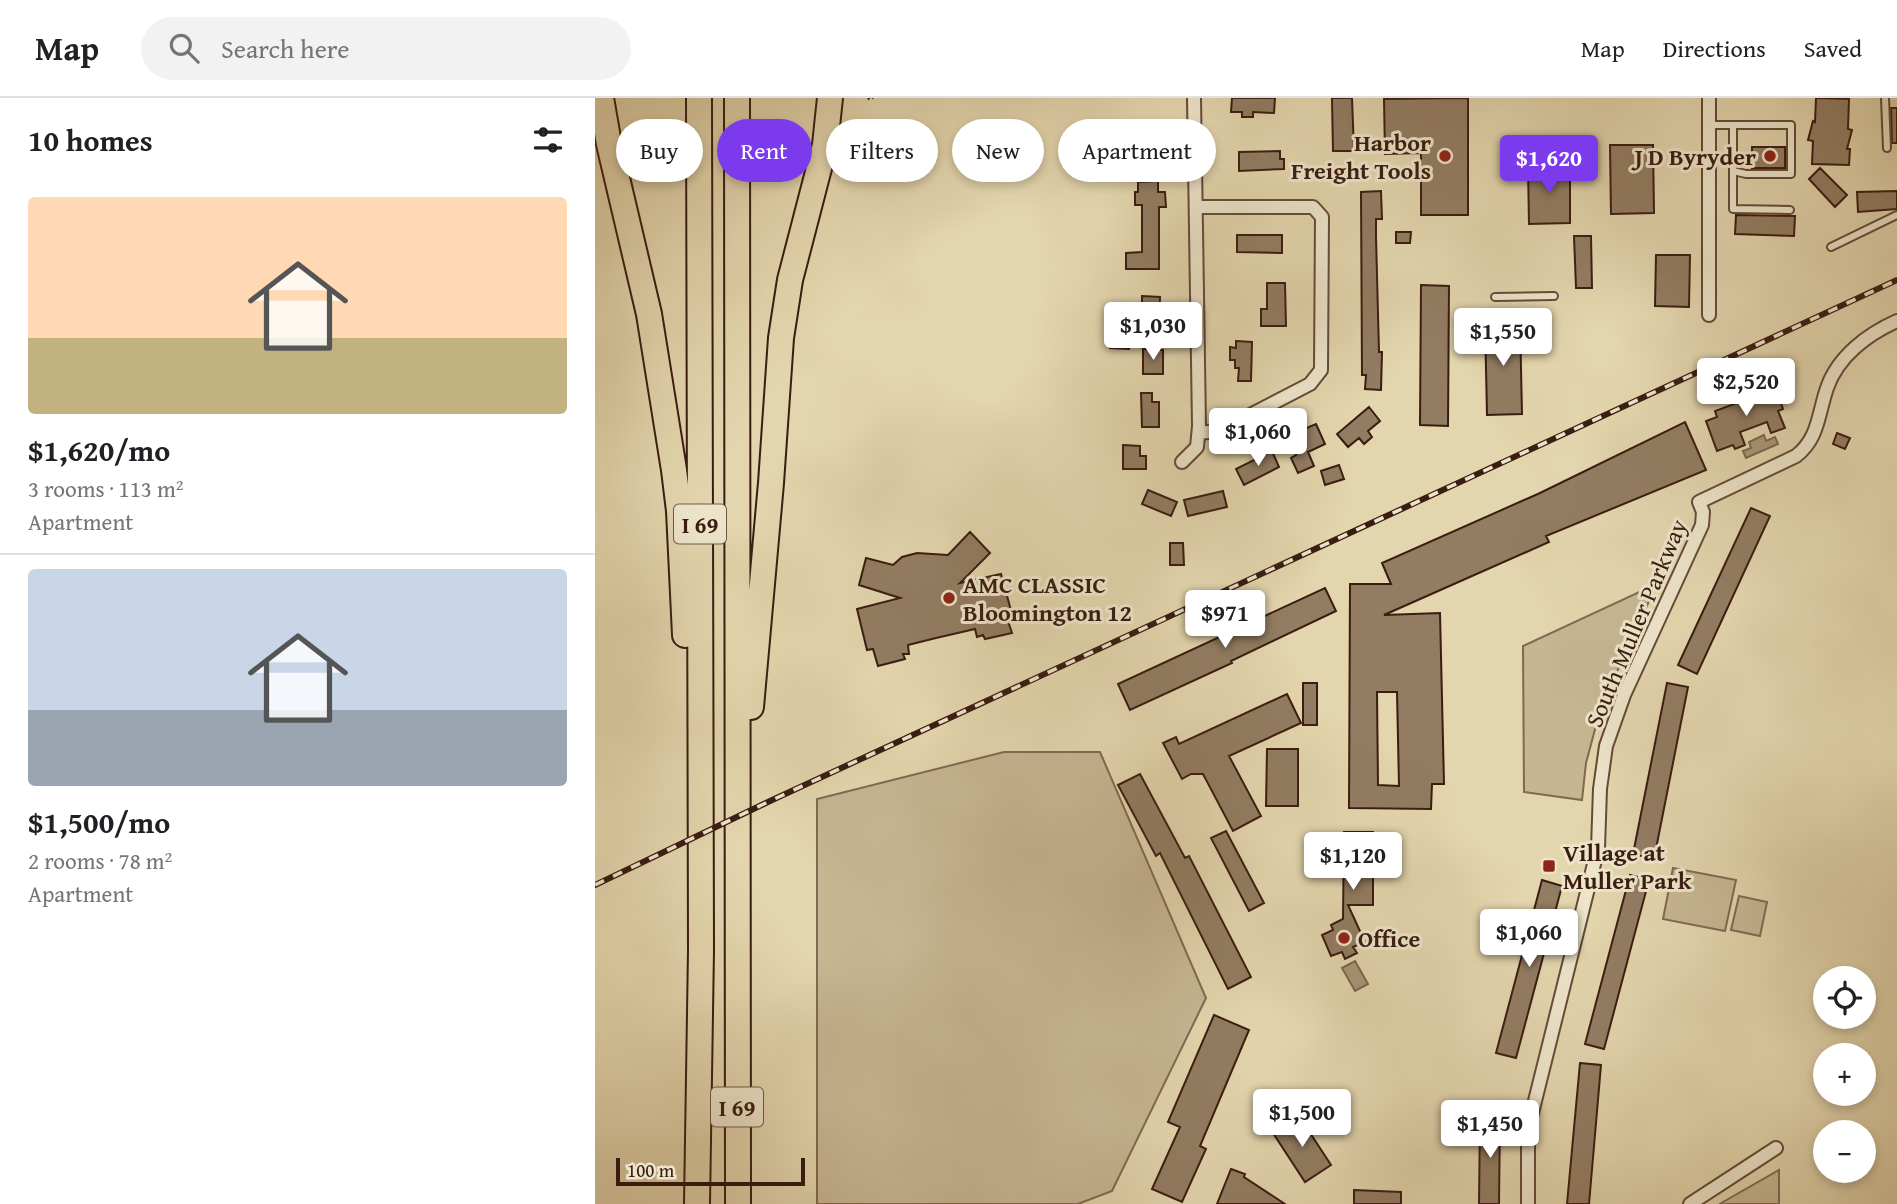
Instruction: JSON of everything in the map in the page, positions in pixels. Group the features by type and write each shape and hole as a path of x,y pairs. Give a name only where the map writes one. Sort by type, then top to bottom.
{"highway":[{"path":"601,98 601,119 649,314 679,511 686,646 687,802 701,950"},
{"name":"I 69","path":"697,1204 701,950 699,98"},
{"name":"I 69","path":"737,98 737,1204"},
{"path":"737,786 749,727 781,338 790,280 825,145 831,98"},
{"path":"825,145 851,98"}],"street":[{"path":"1182,462 1197,447 1199,433 1195,98"},
{"path":"1709,98 1709,315"},
{"path":"1198,207 1313,207 1322,217 1321,370 1310,384 1227,427 1199,433"},
{"name":"South Muller Parkway","path":"1528,1204 1531,1117 1598,848 1600,789 1606,746 1624,695 1702,525 1703,512 1699,502 1804,450 1817,430 1827,388 1838,367 1865,339 1897,321"},
{"path":"1690,1204 1776,1148"}],"lane":[{"path":"1885,98 1887,148"},
{"path":"1709,125 1791,125 1791,174 1746,174 1733,171"},
{"path":"1733,125 1733,209 1790,209"},
{"path":"1831,247 1897,215"},
{"path":"1495,297 1554,296"}],"shaded area":[{"path":"1764,435 1766,441 1775,437 1778,444 1746,458 1743,451 1751,448 1749,442"},
{"path":"1650,587 1655,588 1601,707 1586,763 1582,800 1524,792 1523,646"},
{"path":"1004,752 1100,752 1206,998 1112,1191 1078,1204 817,1204 817,799"},
{"path":"1673,868 1736,880 1725,931 1663,919"},
{"path":"1739,896 1767,902 1760,936 1731,930"},
{"path":"1355,961 1368,984 1355,991 1342,968"},
{"path":"1779,1170 1779,1204 1720,1204 1723,1202"}],"building":[{"path":"1232,98 1275,98 1274,113 1253,112 1253,117 1242,117 1242,112 1231,112"},
{"path":"1332,98 1352,98 1354,151 1333,151"},
{"name":"Harbor Freight Tools","path":"1468,98 1468,215 1421,215 1421,153 1385,154 1384,99"},
{"path":"1816,98 1849,99 1848,129 1852,130 1847,149 1850,149 1849,165 1812,164 1813,141 1808,140 1813,121 1815,122"},
{"path":"1891,108 1897,108 1897,143 1892,143"},
{"path":"1610,145 1653,145 1654,213 1611,214"},
{"path":"1752,147 1785,147 1785,168 1752,168"},
{"path":"1280,151 1280,159 1284,159 1284,169 1239,171 1239,152"},
{"path":"1570,166 1570,223 1529,224 1528,167"},
{"path":"1820,168 1847,195 1835,207 1809,179"},
{"path":"1138,182 1158,182 1158,192 1165,192 1166,207 1159,207 1159,269 1126,269 1126,253 1142,252 1142,205 1135,205 1135,192 1138,192"},
{"path":"1381,191 1382,219 1376,219 1376,237 1379,352 1382,352 1381,390 1365,389 1366,375 1362,375 1361,192"},
{"path":"1897,191 1897,209 1858,212 1857,192"},
{"path":"1736,215 1795,216 1794,236 1735,234"},
{"path":"1396,232 1411,232 1410,243 1396,243"},
{"path":"1237,235 1282,235 1282,253 1237,252"},
{"path":"1574,236 1591,236 1592,288 1576,288"},
{"path":"1656,255 1690,255 1689,307 1655,306"},
{"path":"1267,283 1285,283 1286,326 1261,326 1261,309 1267,309"},
{"path":"1421,285 1449,286 1448,426 1420,425"},
{"path":"1142,296 1160,297 1159,328 1129,327 1129,316 1142,316"},
{"path":"1485,322 1520,322 1522,414 1487,415"},
{"path":"1111,333 1129,333 1129,349 1110,348"},
{"path":"1236,341 1252,342 1251,381 1238,381 1239,368 1235,368 1235,360 1230,360 1230,347 1236,348"},
{"path":"1143,349 1163,350 1163,374 1143,374"},
{"path":"1774,384 1783,409 1778,411 1785,428 1771,433 1767,422 1740,432 1745,445 1735,449 1733,445 1717,451 1706,421 1717,417 1715,411 1753,397 1751,393"},
{"path":"1141,393 1152,393 1152,402 1159,402 1159,427 1142,427"},
{"path":"1369,407 1380,421 1368,431 1372,437 1364,444 1359,438 1348,447 1337,434"},
{"path":"1685,422 1706,470 1546,536 1549,542 1384,615 1440,613 1444,784 1432,784 1431,809 1349,808 1350,584 1391,584 1382,563 1540,493","holes":["1377,692 1397,692 1399,786 1378,785"]},
{"path":"1316,424 1325,444 1308,452 1314,466 1298,473 1291,458 1296,455 1290,442 1306,435 1304,429"},
{"path":"1837,433 1850,438 1845,449 1833,444"},
{"path":"1123,445 1140,446 1140,456 1146,456 1146,469 1123,469"},
{"path":"1272,451 1279,467 1244,485 1236,469"},
{"path":"1339,465 1344,479 1325,485 1321,471"},
{"path":"1148,490 1177,502 1171,516 1142,504"},
{"path":"1223,491 1227,507 1188,516 1184,500"},
{"path":"1751,508 1770,516 1697,674 1678,665"},
{"name":"AMC CLASSIC Bloomington 12","path":"970,532 990,553 960,583 1001,574 1012,614 1006,615 1012,633 985,639 983,635 977,637 975,629 936,638 908,645 909,654 903,654 905,659 878,666 873,649 867,650 857,609 900,598 859,585 866,558 893,565 902,557 917,553 948,555"},
{"path":"1170,543 1183,543 1184,565 1170,565"},
{"path":"1325,588 1336,611 1130,710 1118,684"},
{"path":"1303,683 1317,683 1317,725 1303,725"},
{"path":"1667,683 1688,687 1654,859 1633,854"},
{"path":"1287,694 1301,723 1229,756 1261,816 1233,831 1203,774 1191,774 1182,779 1163,743 1176,737 1179,744"},
{"path":"1267,749 1298,749 1298,806 1266,806"},
{"path":"1140,774 1185,858 1189,856 1251,977 1228,989 1160,853 1156,856 1118,785"},
{"path":"1226,831 1264,903 1249,911 1211,838"},
{"path":"1344,832 1373,832 1373,905 1348,905 1365,942 1353,947 1357,953 1345,959 1342,952 1331,956 1322,935 1333,930 1331,925 1343,919"},
{"path":"1630,875 1649,880 1604,1049 1585,1044"},
{"path":"1542,880 1562,886 1516,1058 1496,1053"},
{"path":"1214,1015 1249,1030 1200,1146 1206,1149 1182,1202 1152,1189 1180,1127 1168,1122"},
{"path":"1580,1063 1601,1065 1589,1204 1567,1204"},
{"path":"1299,1116 1331,1165 1305,1182 1273,1133"},
{"path":"1480,1116 1500,1116 1499,1204 1479,1204"},
{"path":"1231,1169 1245,1174 1244,1177 1285,1204 1217,1204"},
{"path":"1354,1190 1401,1192 1401,1204 1354,1204"}],"railway":[{"path":"595,885 770,801 1897,280"}],"place":[{"name":"Harbor Freight Tools","path":"1445,156"},
{"name":"J D Byryder","path":"1770,156"},
{"name":"AMC CLASSIC Bloomington 12","path":"949,598"},
{"name":"Village at Muller Park","path":"1549,866"},
{"name":"Office","path":"1344,938"}]}
